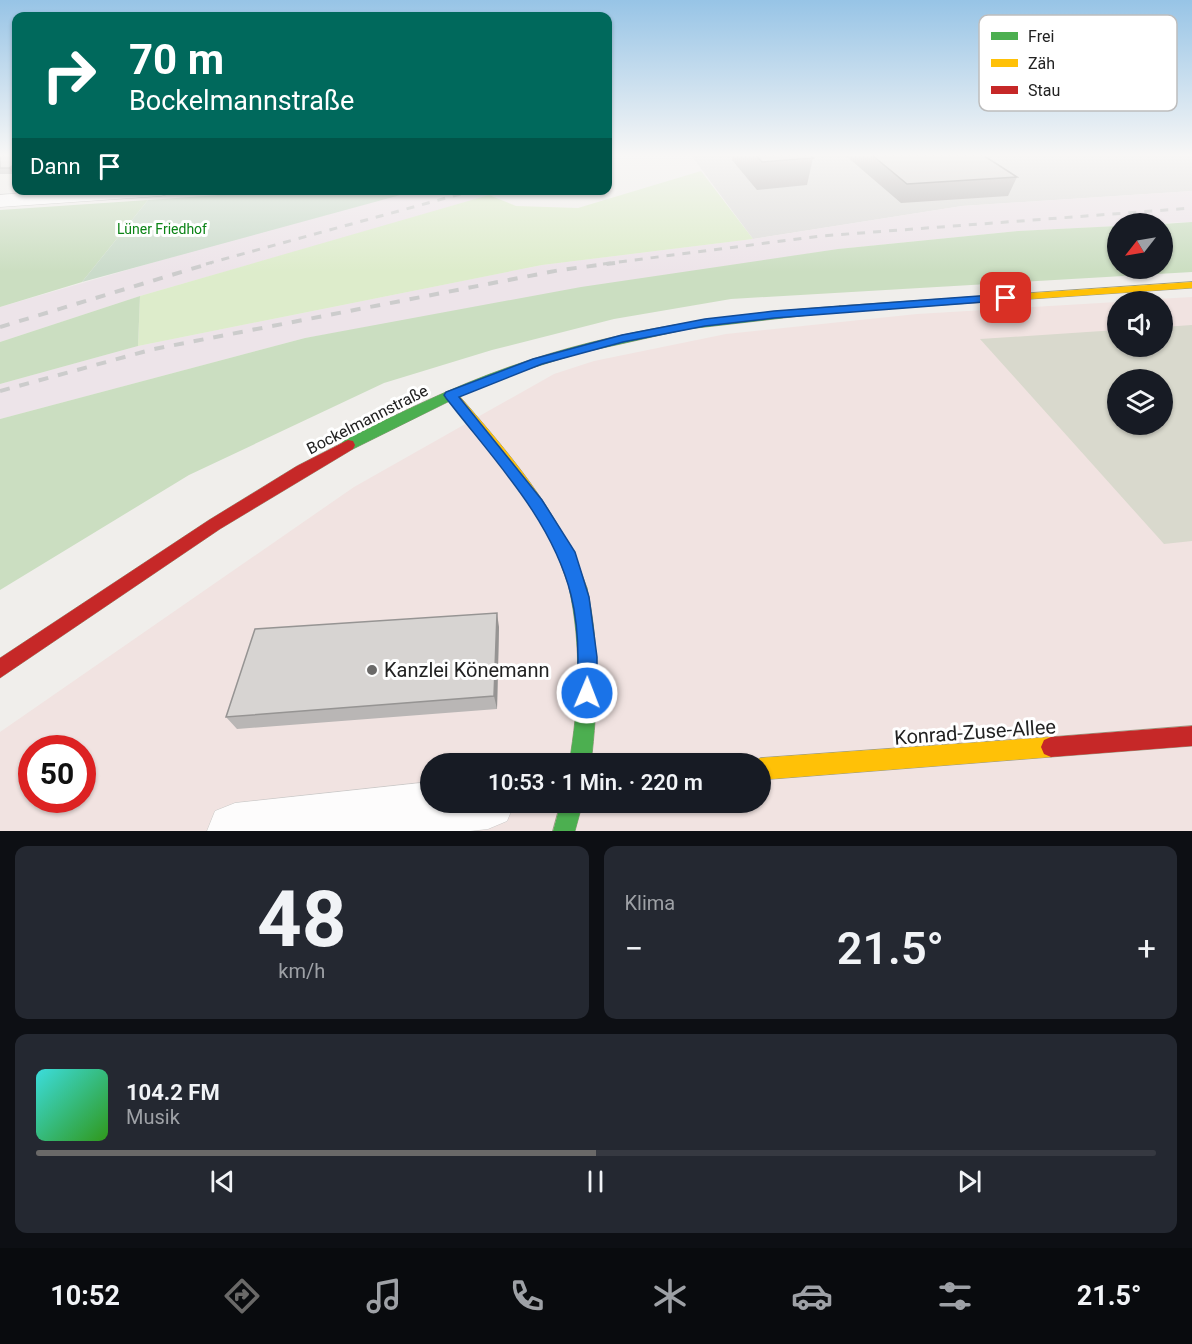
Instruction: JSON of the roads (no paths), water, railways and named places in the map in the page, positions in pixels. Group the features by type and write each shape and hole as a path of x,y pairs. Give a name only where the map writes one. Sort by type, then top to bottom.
{"main road":[{"name":"Bockelmannstraße","path":"0,669 214,525 360,438 451,395 538,362 622,339 705,323 774,314 1192,285"},
{"path":"451,395 537,504 566,552 581,597 588,657 586,730 582,753"},
{"name":"Konrad-Zuse-Allee","path":"771,768 1192,736"},
{"path":"564,831 569,813"}],"street":[{"path":"0,201 88,195"},
{"path":"235,831 420,810"}],"railway":[{"path":"206,264 457,195"},
{"path":"603,264 821,236 1192,208"},
{"path":"0,327 211,263"},
{"path":"0,391 154,349 560,270 615,263"}],"place":[{"name":"Kanzlei Könemann","path":"372,670"}],"park label":[{"name":"Lüner Friedhof","path":"162,229"}]}
